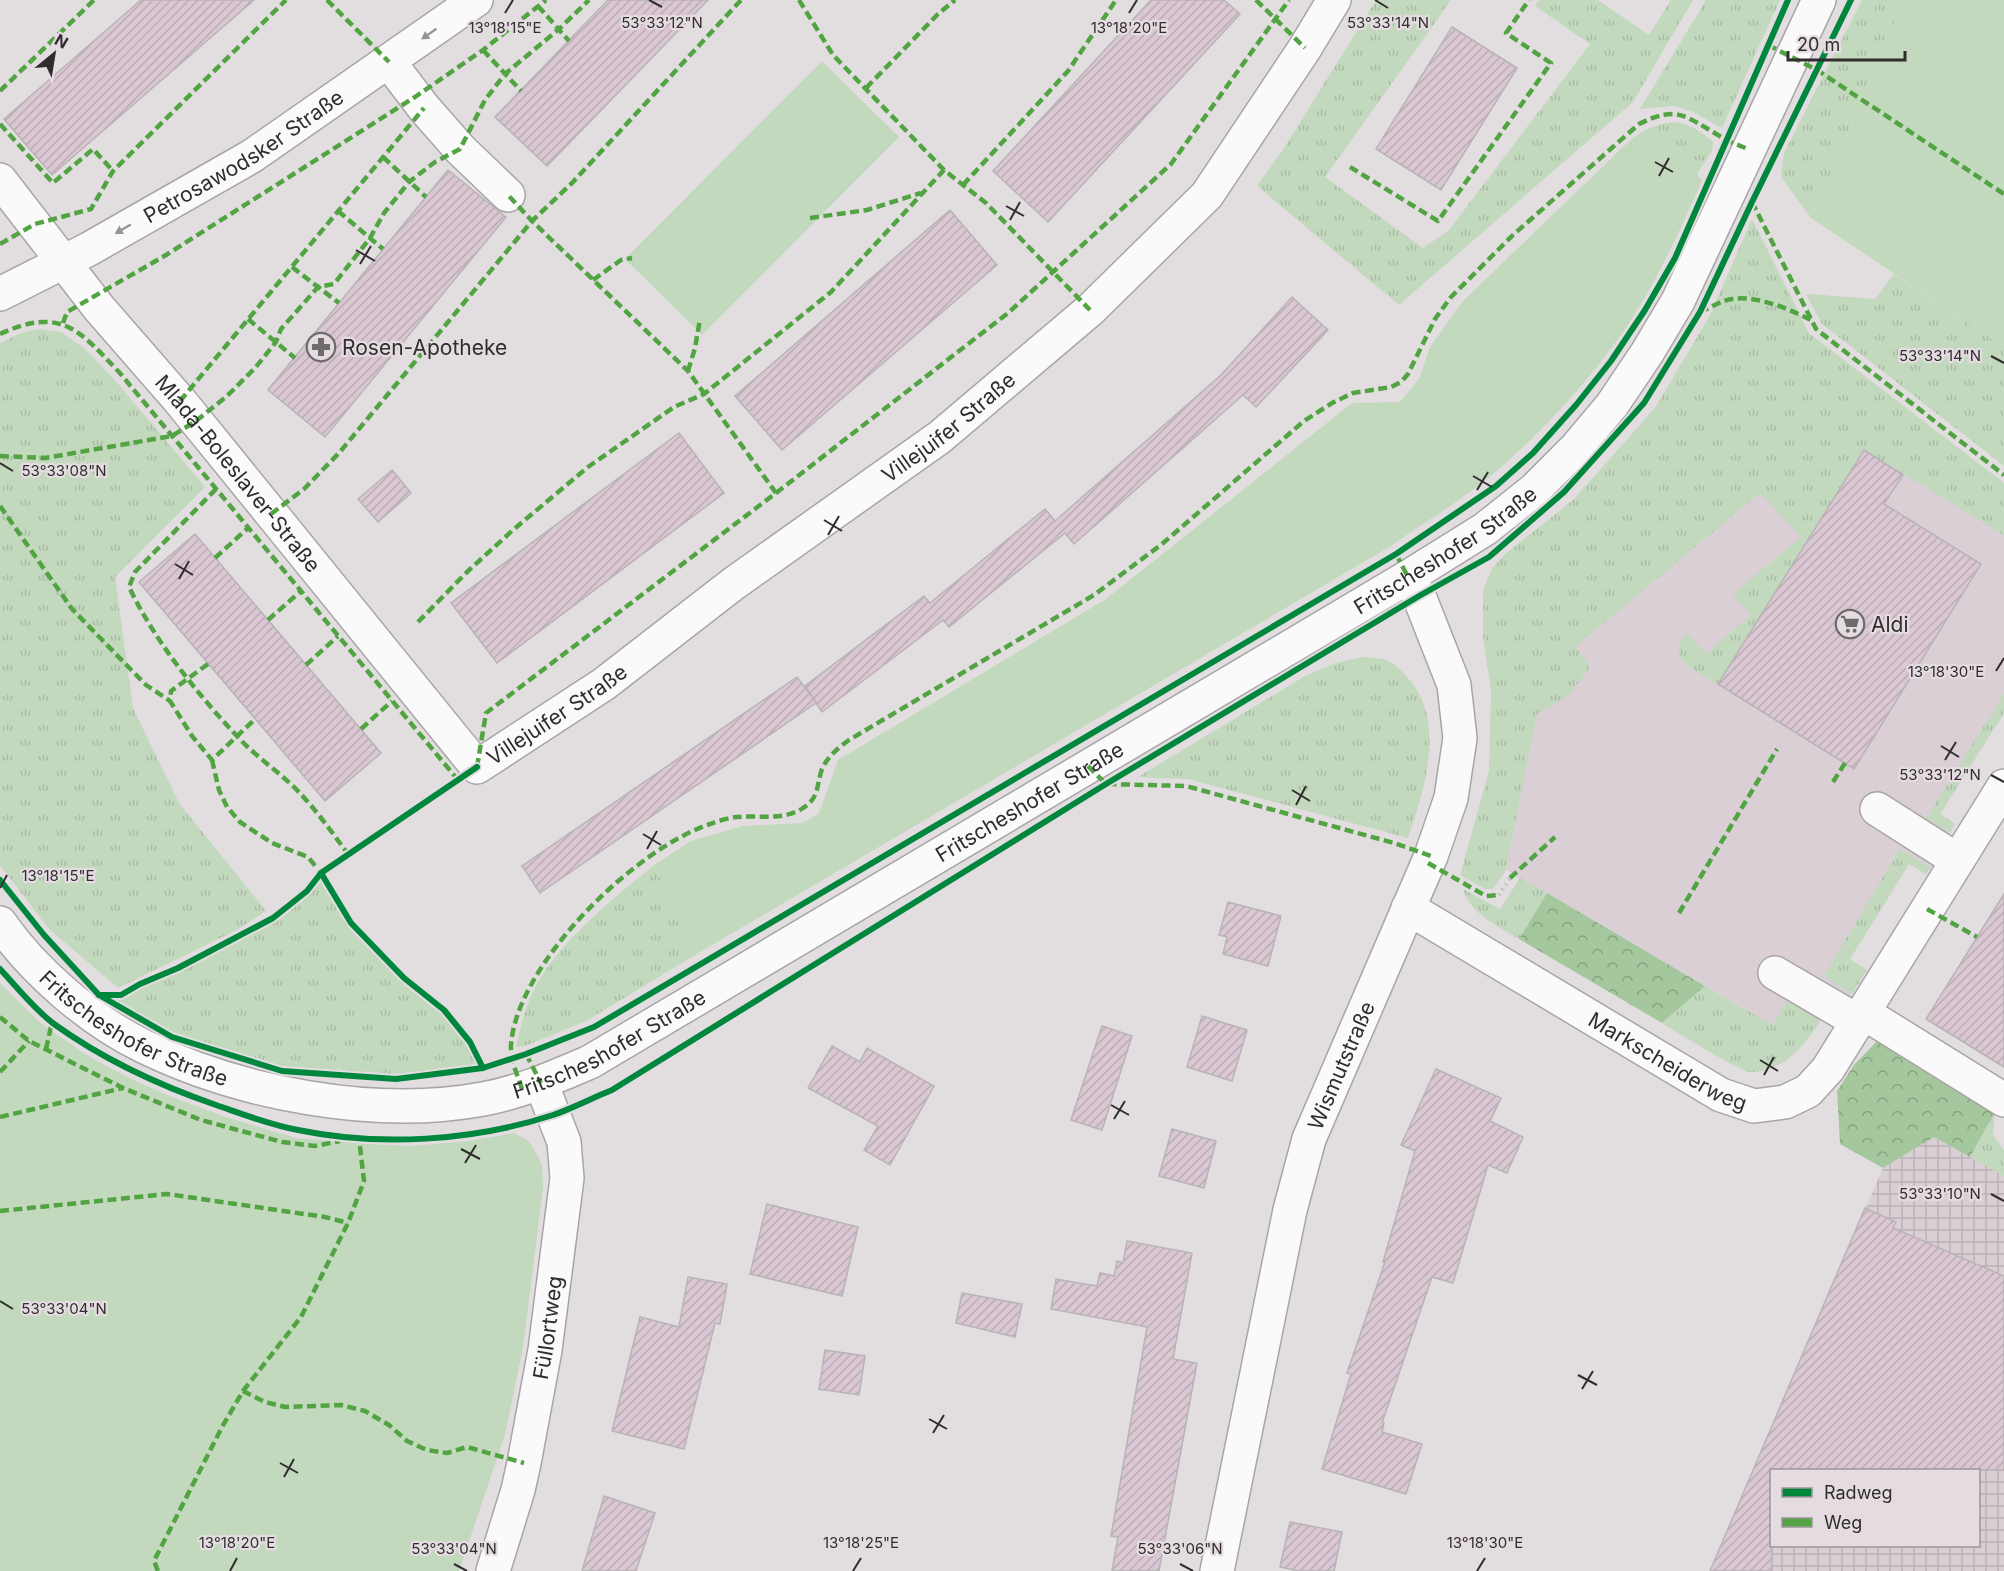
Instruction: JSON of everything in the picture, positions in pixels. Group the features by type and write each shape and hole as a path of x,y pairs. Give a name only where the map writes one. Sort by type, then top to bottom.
{"street":[{"name":"Petrosawodsker Straße","path":"0,294 64,262 252,156 476,0"},
{"name":"Villejuifer Straße","path":"477,767 604,684 733,584 940,437 1090,310 1207,195 1305,48 1334,0"},
{"name":"Fritscheshofer Straße","path":"0,923 11,939 51,981 84,1009 142,1046 191,1066 254,1086 376,1106 418,1106 483,1099 541,1083 590,1062 1408,577 1485,529 1534,490 1575,449 1612,405 1678,301 1819,0"},
{"path":"389,62 438,125 508,195"},
{"name":"Mlada-Boleslaver-Straße","path":"0,180 99,308 180,401 477,767"},
{"name":"Wismutstraße","path":"1217,1571 1290,1210 1309,1140 1431,856 1451,798 1460,738 1454,684 1419,596 1408,577"},
{"name":"Markscheiderweg","path":"1408,908 1721,1095 1754,1106 1785,1102 1808,1091 1828,1069 2004,786"},
{"path":"1877,809 1957,860"},
{"path":"1775,973 1861,1018 2004,1100"},
{"name":"Füllortweg","path":"493,1571 524,1463 545,1350 567,1178 564,1142 541,1083"}],"path":[{"path":"115,995 121,995 140,984 178,968 273,918 307,891 321,873 477,767"},
{"path":"321,873 351,922 404,978 444,1010 470,1042 483,1068"},
{"path":"1498,895 1510,878"}],"shaded area":[{"path":"1850,425 2004,517 2004,713 1940,814 1955,824 1931,868 1926,874 1909,864 1850,959 1867,970 1852,994 1821,1020 1788,1001 1773,1025 1506,870 1545,671 1760,492"},
{"path":"1934,1137 2004,1176 2004,1571 1710,1571 1883,1168"}],"green space":[{"path":"1376,0 1451,0 1325,177 1423,248 1449,230 1590,44 1535,6 1540,0 1598,0 1649,35 1671,0 1693,0 1633,102 1399,305 1257,186 1284,148"},
{"path":"1706,0 1780,0 1722,128 1693,112 1675,106 1640,109"},
{"path":"1862,0 1904,0 1811,218 1781,177 1784,153"},
{"path":"1904,0 2004,0 2004,347 1811,218"},
{"path":"822,61 899,137 702,335 625,259"},
{"path":"1675,122 1695,129 1713,142 1712,151 1697,174 1662,142 1644,136 1625,145 1648,129 1660,124"},
{"path":"1644,136 1662,142 1695,170 1702,181 1658,274 1626,327 1572,397 1509,460 1465,496 1391,546 695,955 654,865 691,841 742,826 803,823 819,813 838,760 1106,599 1352,403 1400,402 1419,379 1430,347 1463,301 1625,145"},
{"path":"1752,219 1809,333 2004,483 2004,535 1864,450 1718,684 1686,664 1678,650 1680,642 1687,633 1706,654 1751,615 1733,594 1801,537 1760,493 1576,646 1590,667 1568,696 1537,714 1506,870 1493,889 1485,889 1460,875 1489,771 1491,691 1483,636 1483,590 1492,569 1505,554 1573,500 1655,408 1710,315"},
{"path":"1894,274 2004,347 2004,466 1822,324 1806,294 1875,299"},
{"path":"37,329 61,332 84,348 114,379 205,487 115,577 133,708 179,803 266,911 235,931 118,988 48,928 0,865 0,343 21,333"},
{"path":"1364,657 1387,660 1399,668 1420,695 1427,715 1429,756 1420,799 1408,838 1188,779 1138,777 1305,676 1335,663"},
{"path":"2004,694 2004,713 1940,814 1955,824 1949,832 1926,818"},
{"path":"1900,849 1931,868 1926,874 1909,864 1850,959 1867,970 1852,994 1824,976"},
{"path":"654,865 695,955 586,1021 525,1046 516,1047 529,1000 555,958 586,924"},
{"path":"321,873 351,923 404,978 444,1010 470,1042 483,1068 396,1079 282,1071 172,1037 99,995 121,995 273,918 307,891"},
{"path":"1520,878 1547,893 1519,939 1478,912 1463,889 1500,909"},
{"path":"1547,893 1705,986 1662,1023 1519,939"},
{"path":"0,983 43,1025 87,1055 127,1077 226,1117 296,1138 412,1146 468,1141 514,1133 529,1141 542,1164 543,1188 523,1348 505,1435 459,1571 0,1571"},
{"path":"1705,986 1773,1025 1788,1000 1821,1020 1808,1039 1783,1062 1762,1071 1750,1072 1722,1059 1662,1023"},
{"path":"1877,1041 1995,1112 1970,1157 1934,1137 1883,1168 1840,1144 1837,1091 1854,1065"},
{"path":"1995,1112 1993,1135 2004,1150 2004,1176 1970,1157"}],"building":[{"path":"141,0 254,0 52,175 4,119"},
{"path":"608,0 708,0 547,166 495,117"},
{"path":"1151,0 1224,0 1240,14 1048,222 993,171"},
{"path":"1452,27 1517,68 1441,190 1376,149"},
{"path":"448,170 506,217 325,437 268,390"},
{"path":"950,210 997,265 782,450 735,396"},
{"path":"1292,297 1328,330 1256,407 1243,395 1074,544 1065,533 949,627 943,620 822,712 816,703 540,893 522,866 797,677 816,702 805,686 924,596 930,603 1045,509 1055,521 1221,375"},
{"path":"679,433 724,493 497,663 451,603"},
{"name":"Aldi","path":"1864,450 1903,475 1884,504 1981,564 1854,769 1718,684"},
{"path":"392,470 411,493 378,522 358,499"},
{"path":"195,534 381,753 325,801 139,582"},
{"path":"2004,894 2004,1067 1926,1019"},
{"path":"1228,902 1281,916 1268,966 1223,954 1227,937 1219,935"},
{"path":"1202,1016 1247,1030 1232,1081 1187,1067"},
{"path":"1102,1026 1132,1036 1102,1130 1071,1120"},
{"path":"832,1046 860,1062 867,1048 934,1086 890,1165 864,1150 878,1126 808,1088"},
{"path":"1436,1069 1501,1098 1490,1121 1523,1137 1507,1173 1488,1165 1453,1283 1432,1277 1382,1423 1384,1423 1382,1432 1422,1444 1406,1494 1322,1469 1351,1374 1347,1373 1385,1262 1383,1262 1415,1151 1401,1145"},
{"path":"1172,1129 1216,1141 1204,1188 1159,1176"},
{"path":"767,1204 858,1227 842,1296 750,1274"},
{"path":"1865,1208 1896,1222 1893,1228 2004,1276 2004,1470 1770,1469 1772,1571 1710,1571"},
{"path":"1127,1241 1192,1253 1173,1359 1197,1363 1159,1571 1112,1571 1118,1537 1111,1536 1147,1327 1051,1309 1056,1279 1097,1286 1100,1273 1114,1276 1117,1261 1123,1263"},
{"path":"688,1277 727,1284 720,1324 715,1323 684,1449 612,1431 640,1317 679,1327"},
{"path":"962,1293 1022,1304 1015,1337 956,1323"},
{"path":"825,1350 865,1356 859,1395 819,1389"},
{"path":"604,1496 655,1513 636,1571 582,1571"},
{"path":"1290,1522 1342,1532 1334,1571 1298,1571 1280,1567"}],"marked path":[{"path":"0,91 94,0"},
{"path":"0,244 35,224 91,209 113,171 286,0"},
{"path":"327,0 389,62"},
{"path":"63,323 67,312 166,255 415,97 483,50 546,0"},
{"path":"0,456 45,458 172,436 196,421 227,396 255,368 276,342 281,329 318,287 334,284 409,182 435,162 460,149 485,100 505,74 559,29 589,0"},
{"path":"271,514 304,489 339,453 532,221 572,183 741,0"},
{"path":"799,0 833,55 944,170 986,203 1090,310"},
{"path":"866,88 938,14 955,0"},
{"path":"963,185 1068,71 1116,0"},
{"path":"1256,0 1305,48"},
{"path":"776,493 1008,313 1171,164 1289,0"},
{"path":"1350,167 1438,221 1551,63 1506,33 1529,0"},
{"path":"538,6 569,41"},
{"path":"1768,45 1817,70 2004,194"},
{"path":"483,50 521,91"},
{"path":"180,401 424,108"},
{"path":"522,1089 513,1062 511,1045 518,1013 534,979 557,946 585,913 616,883 648,858 680,837 716,822 736,817 788,815 803,808 815,795 822,769 827,760 849,740 1094,595 1162,544 1304,421 1353,393 1391,387 1401,382 1408,374 1435,319 1451,297 1513,235 1639,124 1663,115 1680,115 1748,149"},
{"path":"0,124 53,183 93,149 113,171"},
{"path":"383,157 426,197"},
{"path":"418,622 468,571 588,467 674,407 704,394 831,292 944,170"},
{"path":"810,218 867,210 921,193"},
{"path":"477,767 486,713 776,493 688,371 532,221 508,195"},
{"path":"1752,202 1816,329 2004,475"},
{"path":"338,211 383,249"},
{"path":"593,280 621,260 632,258"},
{"path":"292,267 339,303"},
{"path":"1700,312 1724,301 1742,298 1773,304 1811,320"},
{"path":"248,319 295,358"},
{"path":"688,371 700,319"},
{"path":"0,334 39,322 54,323 80,334 92,344 119,372 458,780"},
{"path":"216,489 135,572 129,587 163,646 191,683 243,742 301,795 348,854"},
{"path":"0,506 72,609 146,685 170,701"},
{"path":"215,558 248,528"},
{"path":"1396,554 1408,577"},
{"path":"268,620 301,591"},
{"path":"306,665 338,636"},
{"path":"208,664 171,691 170,701 192,736 212,760 255,719"},
{"path":"361,729 392,701"},
{"path":"1679,913 1777,749"},
{"path":"212,760 219,790 227,807 240,822 272,843 308,857 321,873"},
{"path":"1833,782 1845,763"},
{"path":"1088,766 1106,784 1186,786 1394,843 1431,856"},
{"path":"1510,878 1555,837"},
{"path":"1428,863 1486,896 1499,895"},
{"path":"1927,909 1977,937"},
{"path":"0,1017 29,1041 123,1088 201,1120 282,1142 315,1146 340,1141"},
{"path":"46,1049 52,1022"},
{"path":"0,1072 29,1041"},
{"path":"526,1054 541,1083"},
{"path":"0,1117 123,1088"},
{"path":"243,1391 301,1317 348,1223 364,1181 359,1138"},
{"path":"0,1211 167,1194 325,1217 348,1223"},
{"path":"158,1571 154,1561 222,1427 243,1391 265,1402 285,1407 341,1405 365,1411 389,1425 407,1441 427,1450 447,1453 467,1447 524,1463"}],"cycle path":[{"path":"0,880 44,935 99,995 172,1037 282,1071 396,1079 483,1068 594,1027 1396,554 1496,486 1533,453 1576,405 1611,361 1645,310 1675,258 1788,0"},
{"path":"0,969 54,1024 112,1060 194,1097 256,1119 298,1130 394,1140 459,1136 491,1131 553,1115 612,1090 1106,784 1419,596 1489,557 1564,492 1644,403 1700,312 1851,0"},
{"path":"99,995 121,995 273,918 307,891 321,873 477,767"},
{"path":"321,873 351,923 404,978 444,1010 470,1042 483,1068"}],"place":[{"name":"Rosen-Apotheke","path":"321,347"},
{"name":"Aldi","path":"1850,624"}]}
